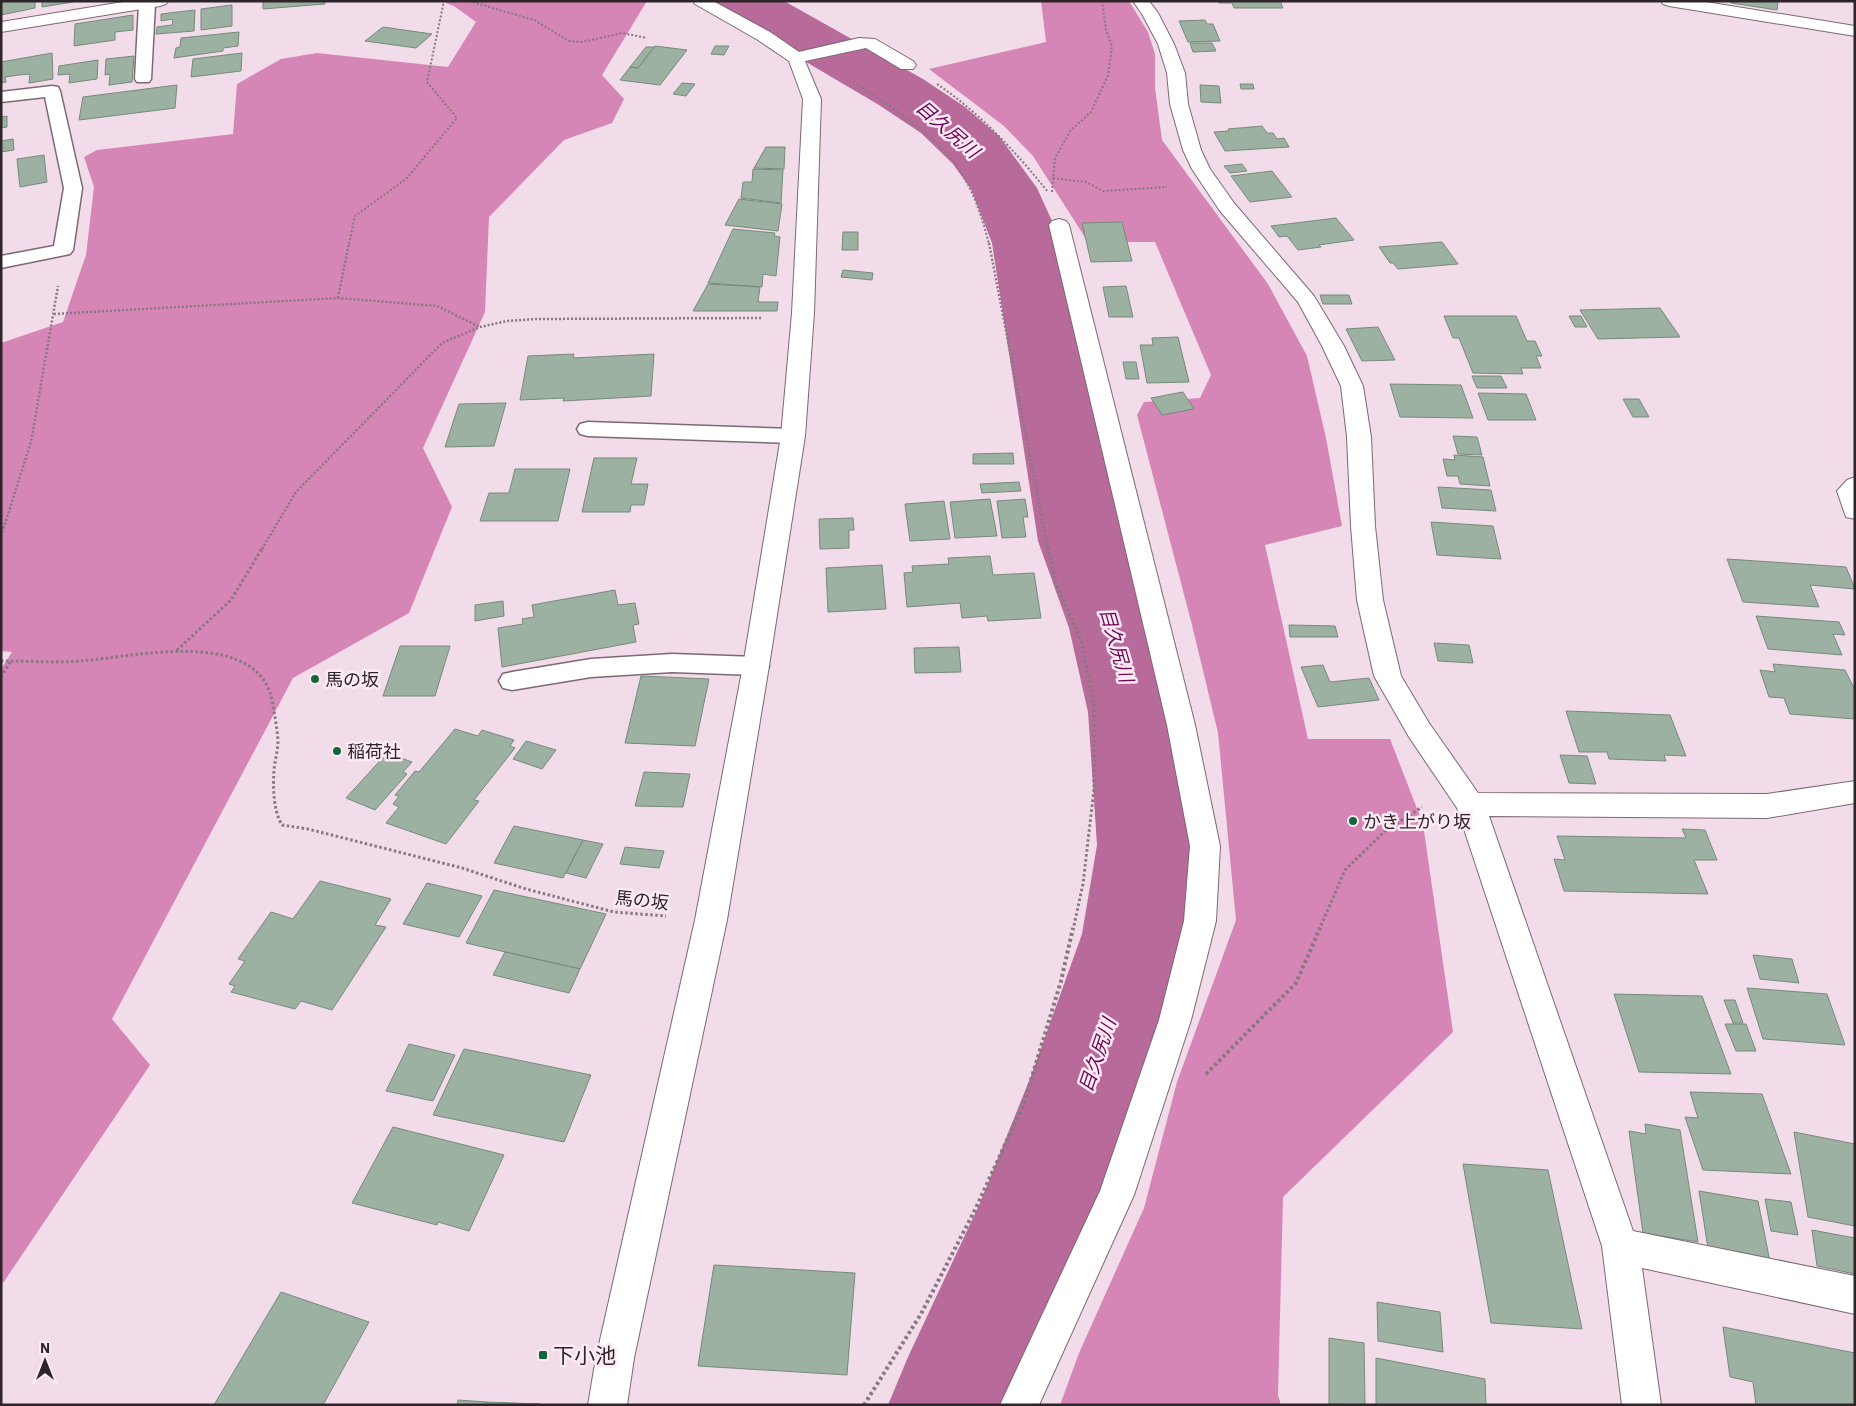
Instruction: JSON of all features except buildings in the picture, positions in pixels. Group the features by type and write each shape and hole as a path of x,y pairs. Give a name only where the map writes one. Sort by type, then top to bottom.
{"street":[{"path":"700,1 804,57 848,45 869,43 906,65"},
{"path":"1141,1 1166,44 1176,73 1179,104 1192,150 1201,169 1227,207 1307,300 1333,346 1352,386 1359,437 1363,526 1370,600 1388,676 1419,730 1470,804 1620,1246 1642,1405"},
{"path":"1669,1 1855,31"},
{"path":"1,27 154,2"},
{"path":"607,1405 615,1358 711,920 756,666 793,436 803,318 812,99 804,57"},
{"path":"1019,1405 1116,1194 1175,1020 1200,921 1205,846 1181,725 1059,225"},
{"path":"1855,485 1849,491 1855,511"},
{"path":"1470,804 1767,806 1855,792"},
{"path":"1620,1246 1855,1295"}],"lane":[{"path":"142,79 154,2"},
{"path":"1,98 52,91 73,188 63,250 1,262"},
{"path":"588,429 793,436"},
{"path":"512,681 591,668 672,664 756,666"}],"path":[{"path":"338,298 355,216 406,179 457,118 427,82 444,1"},
{"path":"469,1 534,20 569,41 582,42 622,33 647,38"},
{"path":"906,65 947,90 986,120 1014,148 1052,198 1055,158 1071,130 1091,112 1108,75 1112,46 1106,30 1102,1"},
{"path":"804,57 841,73 936,142 963,174 980,214 993,258 1047,546 1056,584 1081,640 1094,706 1094,789 1083,884 1061,981 1024,1103 976,1208 920,1314 864,1405"},
{"path":"1053,178 1093,183 1103,191 1187,185 1206,208 1227,207"},
{"path":"1,536 30,442 54,314 63,250"},
{"path":"54,314 338,298 437,306 480,327"},
{"path":"177,650 231,600 296,492 442,343 480,327 506,321 536,319 803,318"},
{"name":"馬の坂","path":"1,661 80,661 177,650 221,655 252,667 272,695 278,741 274,772 276,815 282,825 308,829 462,868 526,889 614,912 711,920"},
{"path":"1,677 12,661"},
{"path":"1200,1081 1296,983 1345,870 1386,831"}],"shaded area":[{"path":"441,1 647,1 602,75 624,99 612,123 564,140 489,217 485,312 423,448 452,507 409,613 293,678 112,1019 150,1065 1,1286 1,669 12,652 1,651 1,343 63,322 86,255 94,187 84,157 97,150 233,134 237,84 281,59 317,53 448,67 476,22 454,6"},
{"path":"1041,1 1129,1 1148,32 1155,54 1155,88 1162,140 1268,284 1307,356 1326,438 1342,526 1265,545 1308,739 1390,739 1423,824 1453,1032 1283,1197 1278,1395 1281,1405 1060,1405 1079,1353 1144,1208 1177,1082 1236,920 1218,733 1137,415 1144,402 1200,398 1211,375 1155,242 1088,242 1033,156 1004,126 929,69 1046,42"}],"waterway":[{"name":"目久尻川","path":"743,1 901,92 943,120 976,150 1004,188 1027,243 1081,541 1115,628 1136,712 1149,845 1137,934 1090,1076 1030,1235 956,1405"}],"place":[{"name":"馬の坂","path":"315,679"},
{"name":"稲荷社","path":"337,751"},
{"name":"かき上がり坂","path":"1353,821"},
{"name":"下小池","path":"543,1355"}]}
